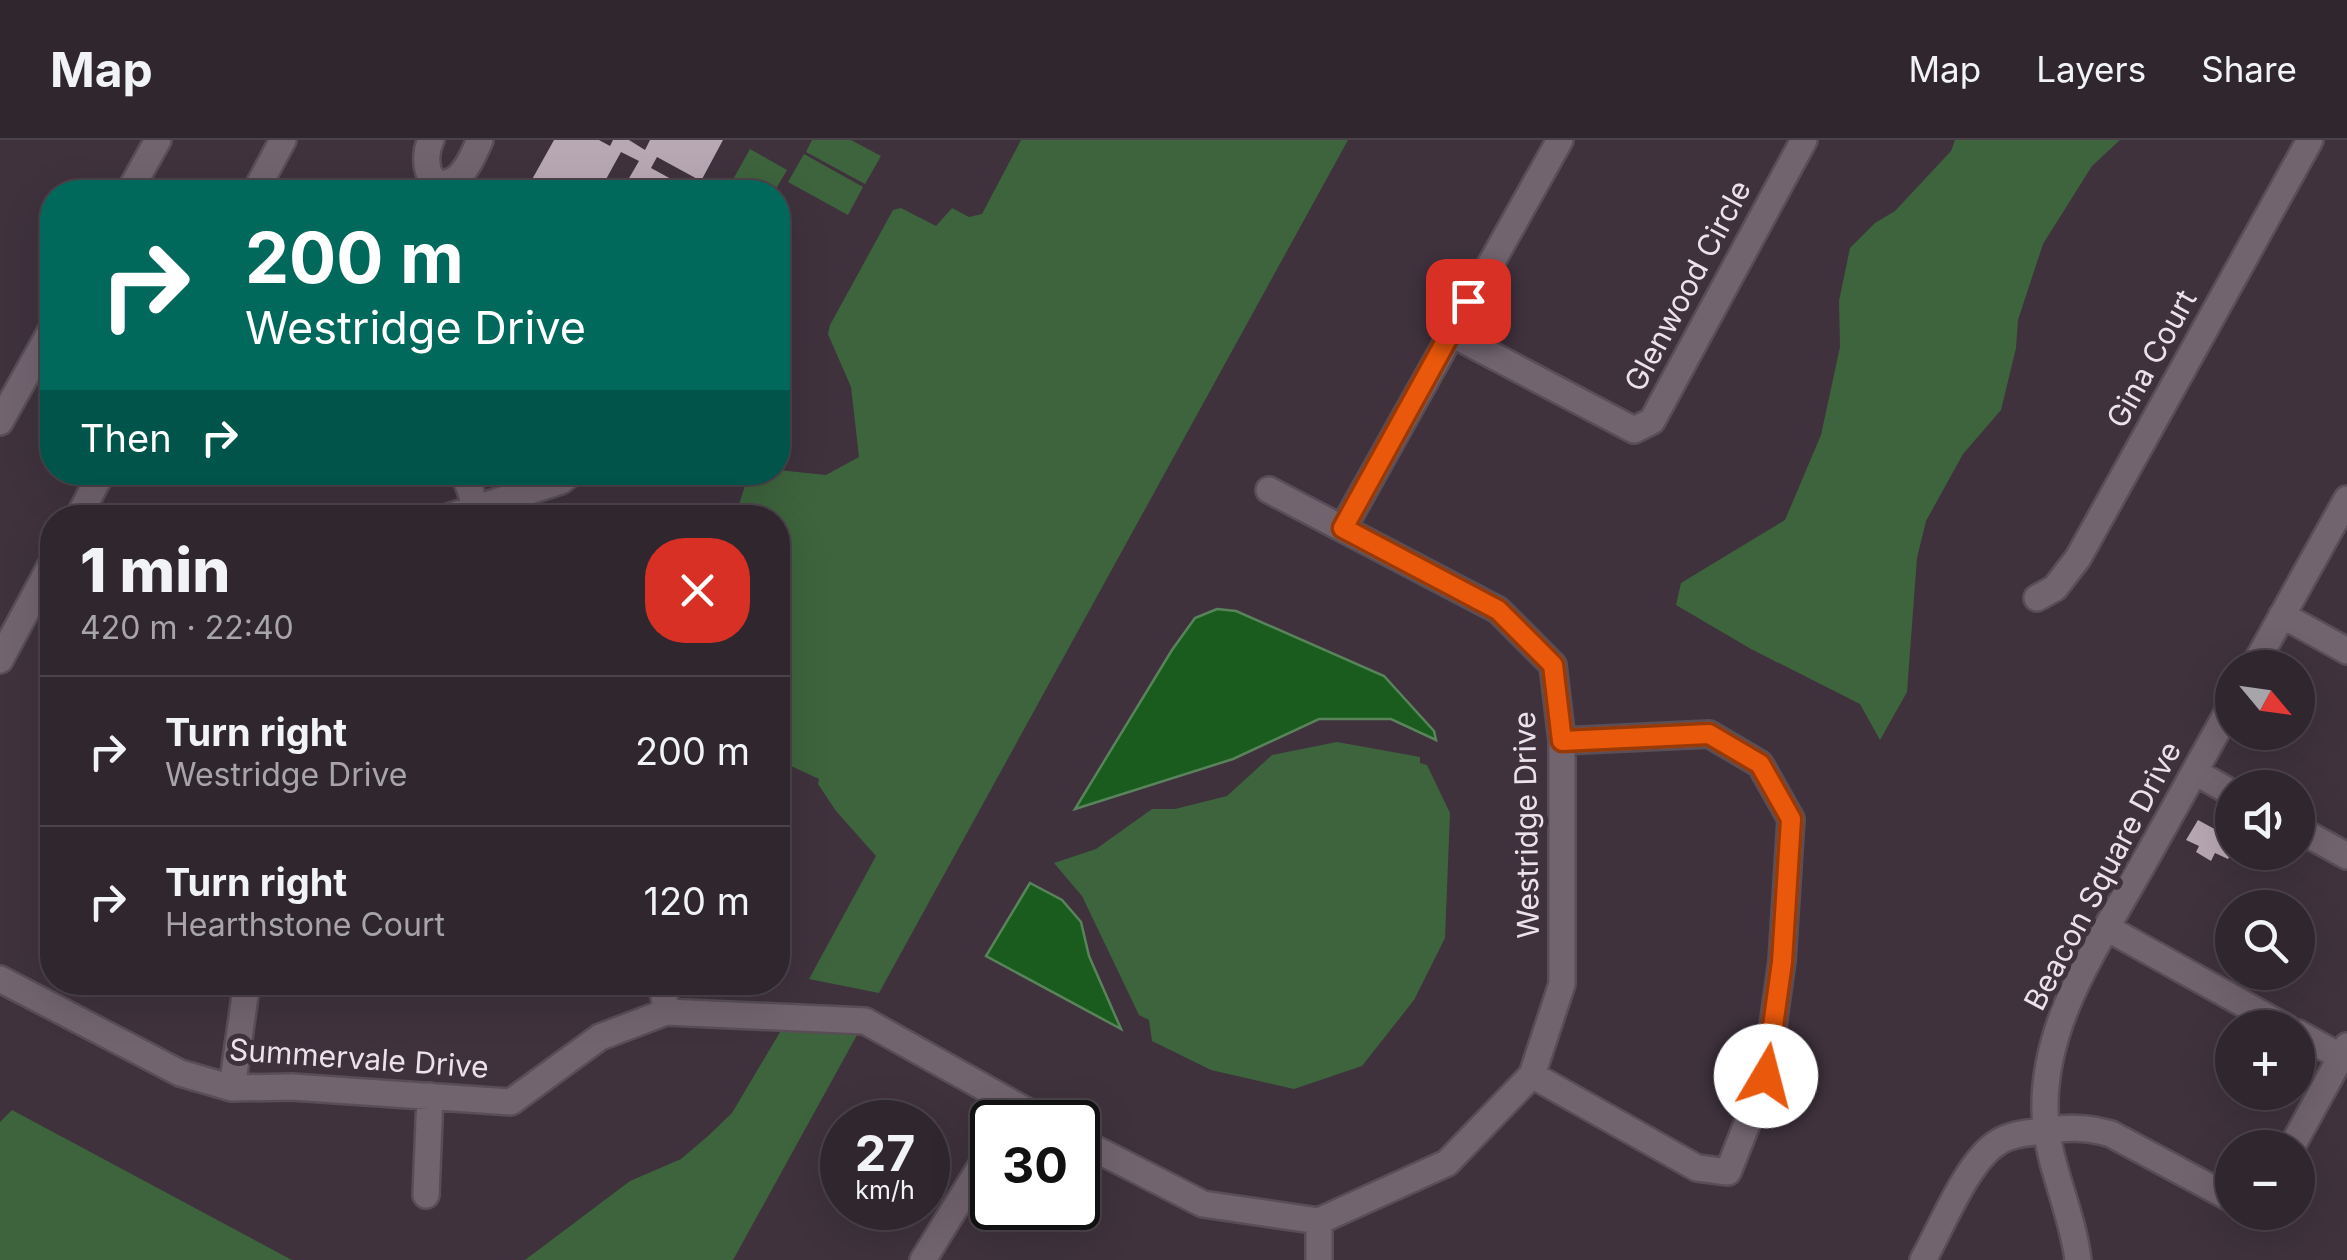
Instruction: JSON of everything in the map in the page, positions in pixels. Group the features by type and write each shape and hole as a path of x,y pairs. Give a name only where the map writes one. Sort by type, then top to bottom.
{"street":[{"path":"136,180 158,140"},
{"path":"262,180 284,140"},
{"path":"431,140 424,160 427,173 435,180"},
{"path":"449,180 464,171 480,140"},
{"path":"1343,528 1560,140"},
{"name":"Glenwood Circle","path":"1450,333 1634,430 1652,421 1804,140"},
{"name":"Gina Court","path":"2037,598 2056,588 2078,558 2310,140"},
{"path":"0,422 40,350"},
{"path":"485,505 546,485"},
{"name":"Westridge Drive","path":"1269,490 1498,610 1553,665 1562,741 1562,984 1532,1075"},
{"path":"2263,650 2347,499"},
{"path":"0,660 40,585"},
{"path":"2282,615 2347,651"},
{"path":"1100,1151 1203,1204 1319,1221 1447,1163 1532,1075 1697,1168 1728,1172 1766,1076 1782,962 1791,819 1760,764 1709,734 1562,741"},
{"name":"Beacon Square Drive","path":"2078,1260 2046,1130 2047,1073 2059,1022 2215,735"},
{"path":"2195,772 2215,783"},
{"path":"2315,838 2347,856"},
{"path":"2107,928 2255,1010"},
{"name":"Summervale Drive","path":"0,979 180,1073 232,1088 292,1087 511,1102 600,1037 666,1012 865,1022 989,1100"},
{"path":"232,1088 245,995"},
{"path":"664,995 666,1012"},
{"path":"2301,1130 2344,1052 2315,1041"},
{"path":"426,1196 430,1096"},
{"path":"1923,1260 1987,1150 2001,1140 2046,1130 2091,1128 2111,1134 2215,1190"},
{"path":"923,1260 970,1184"},
{"path":"1319,1221 1319,1260"}],"shaded area":[{"path":"812,140 851,140 881,156 865,184 806,152"},
{"path":"1021,140 1348,140 879,993 809,979 876,856 836,811 818,784 819,779 790,766 790,505 739,505 745,485 790,485 790,471 826,475 859,457 851,387 828,334 893,210 901,208 936,226 952,208 969,217 982,214"},
{"path":"1955,140 2120,140 2092,166 2043,244 2018,320 2016,348 2001,410 1963,454 1926,521 1917,558 1907,692 1880,740 1860,704 1751,649 1676,605 1681,583 1785,520 1821,435 1840,347 1839,301 1850,248 1875,223 1895,211 1951,151"},
{"path":"750,149 787,170 781,180 733,180"},
{"path":"804,154 863,187 848,215 789,180"},
{"path":"1217,609 1236,611 1384,676 1434,731 1436,740 1391,719 1319,719 1233,759 1075,809 1172,650 1195,618"},
{"path":"1337,742 1420,757 1450,813 1445,938 1414,1000 1362,1066 1294,1089 1211,1070 1152,1041 1149,1020 1139,1015 1082,896 1054,863 1096,849 1152,809 1175,809 1227,796 1272,755"},
{"path":"1030,883 1062,900 1081,922 1089,956 1121,1029 986,956"},
{"path":"786,1022 857,1035 733,1260 525,1260 630,1181 681,1159 732,1113"},
{"path":"12,1110 292,1260 0,1260 0,1122"}],"building":[{"path":"554,140 599,140 610,146 613,140 629,140 645,150 650,140 723,140 702,180 657,157 651,168 673,180 628,180 639,161 621,152 606,180 532,180"},
{"path":"2198,820 2215,829 2211,861 2196,852 2199,846 2186,840"}],"route":[{"path":"1468,301 1343,528 1498,610 1553,665 1562,741 1709,734 1760,764 1791,819 1782,962 1766,1076"}]}
